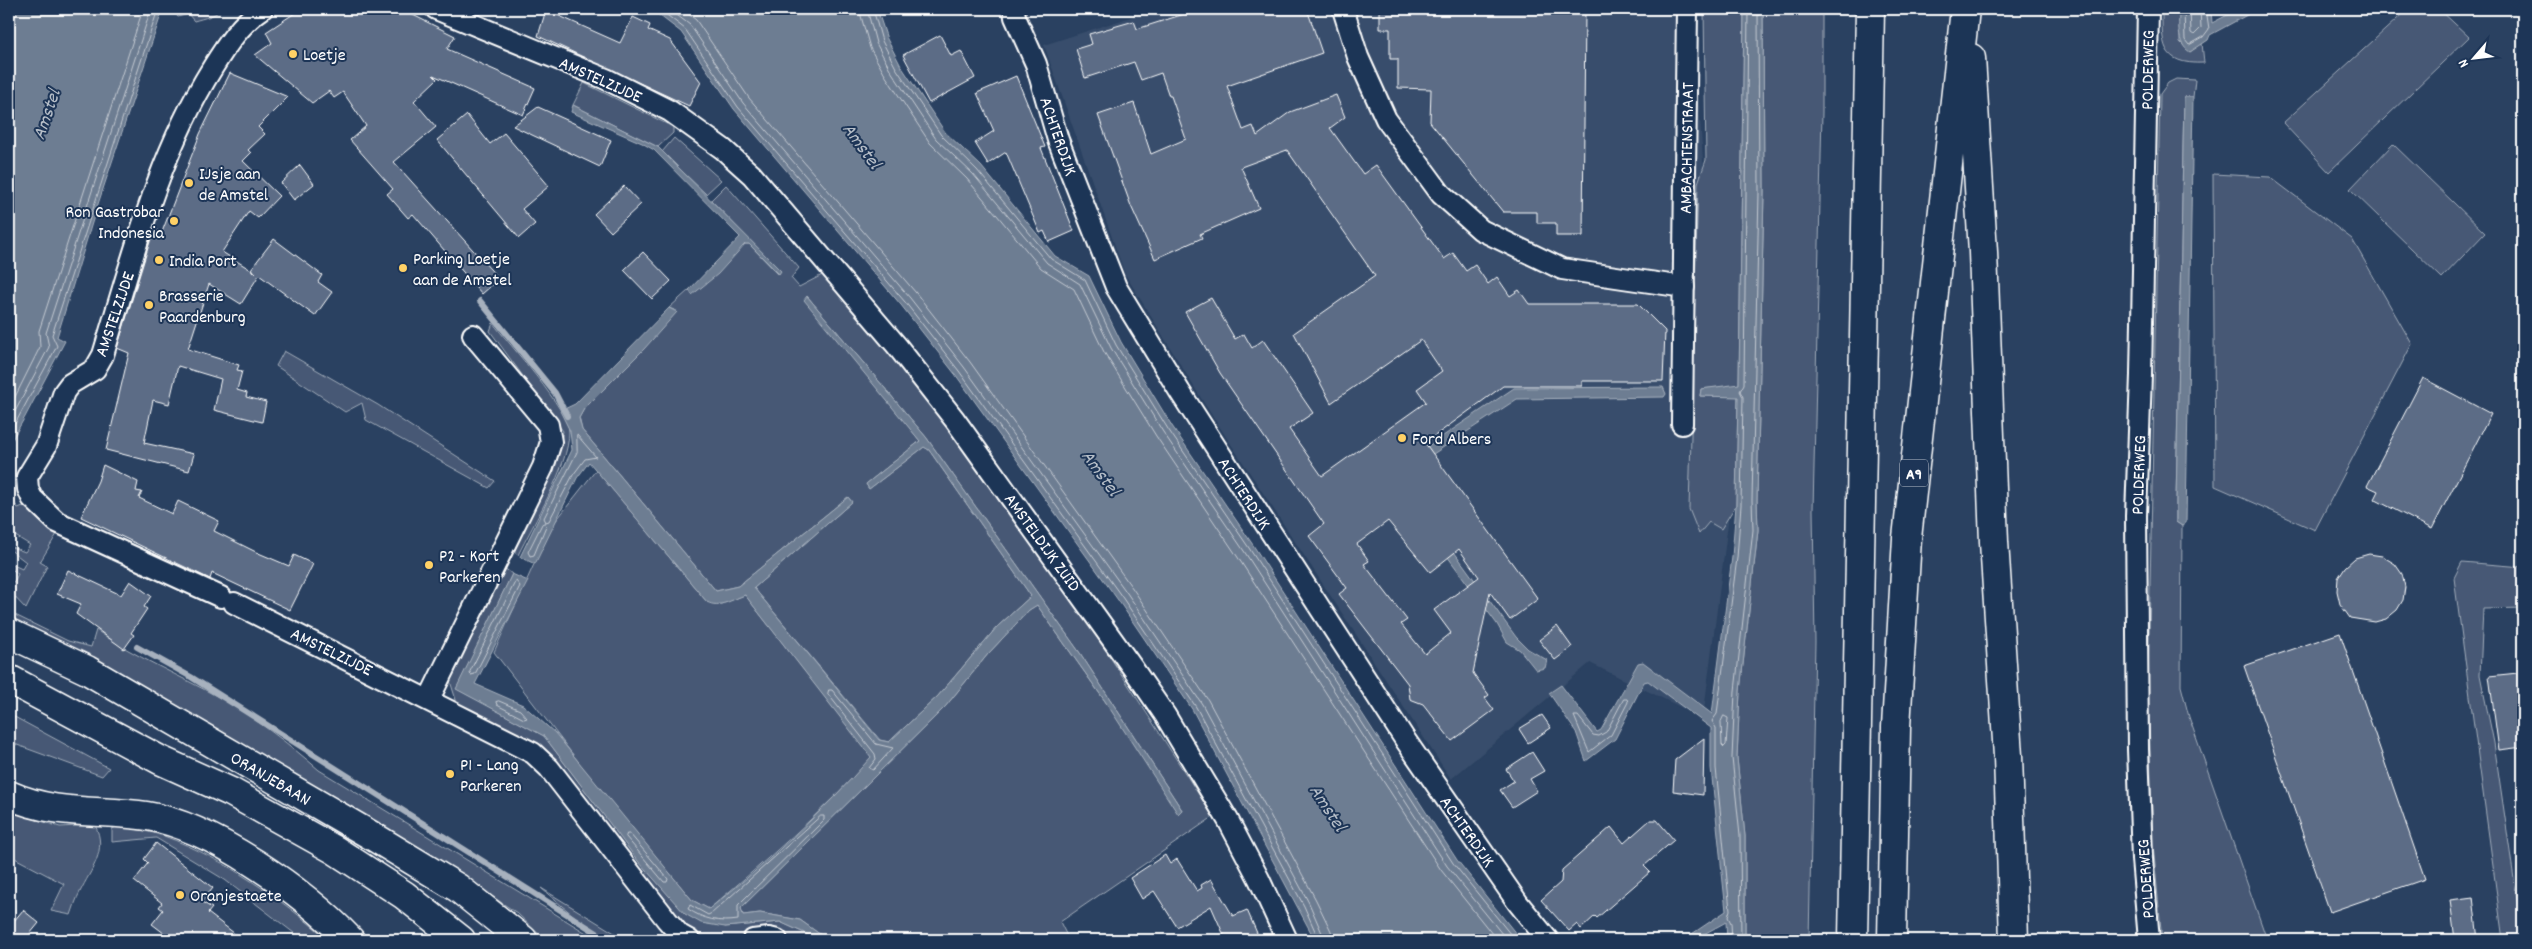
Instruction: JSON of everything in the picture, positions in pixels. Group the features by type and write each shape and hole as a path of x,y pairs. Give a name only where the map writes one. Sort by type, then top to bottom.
{"main road":[{"path":"1853,940 1870,9"},
{"name":"A9","path":"1892,940 1896,727 1907,538 1966,9"},
{"name":"A9","path":"1966,9 1983,252 1994,542 2008,756 2014,940"},
{"name":"ORANJEBAAN","path":"9,632 87,670 374,836 458,888 523,940"},
{"name":"ORANJEBAAN","path":"9,679 160,760 231,792 335,850 404,895 462,940"},
{"path":"9,795 57,810 104,811 148,816 188,829 266,870 298,893 350,940"}],"street":[{"name":"AMSTELZIJDE","path":"436,9 606,79 670,111 723,149 752,175"},
{"name":"ACHTERDIJK","path":"1014,9 1015,17 1036,64 1058,140 1116,287 1180,392 1400,733 1518,903 1548,940"},
{"path":"1343,9 1358,57 1386,120 1441,194 1481,230 1562,269 1684,288"},
{"name":"AMBACHTENSTRAAT","path":"1682,424 1687,9"},
{"name":"POLDERWEG","path":"2148,9 2142,365 2136,516 2138,749 2142,859 2149,940"},
{"name":"AMSTELZIJDE","path":"258,10 228,43 203,84 167,155 103,355 95,369 70,384 64,392 46,446 29,473 27,485 32,498 57,522 228,600 429,699 541,760 667,920 680,935 689,940"},
{"name":"AMSTELDIJK ZUID","path":"752,175 897,346 955,420 1143,683 1228,820 1259,879 1287,940"},
{"path":"429,699 544,467 552,442 548,425 474,335"},
{"path":"753,940 769,938 777,940"}],"shaded area":[{"path":"170,9 222,9 213,15 194,21 188,14 178,17"},
{"path":"1156,9 1699,9 1697,75 1728,523 1703,718 1590,663 1451,779 1204,403 1125,274 1044,45"},
{"path":"1704,9 1744,9 1739,385 1701,389 1700,396 1738,396 1736,505 1721,529 1709,522 1699,534 1689,509 1698,183 1706,160"},
{"path":"1763,9 1822,9 1822,112 1813,510 1815,642 1809,940 1745,940 1745,836 1737,758 1740,691 1758,530 1757,500 1764,192"},
{"path":"2162,9 2179,9 2180,42 2190,52 2202,43 2204,63 2190,63 2179,60 2171,56 2166,50 2162,32"},
{"path":"2408,9 2439,9 2469,37 2329,172 2283,123"},
{"path":"2176,79 2195,80 2193,97 2184,97 2176,502 2176,522 2182,526 2181,686 2189,717 2267,940 2162,940 2153,844 2148,686 2160,94 2168,83"},
{"path":"584,83 673,127 673,133 658,147 573,105"},
{"path":"674,138 721,180 706,194 662,152"},
{"path":"2393,144 2485,233 2442,278 2350,189"},
{"path":"2213,174 2270,177 2352,239 2412,344 2315,530 2215,486"},
{"path":"726,185 799,268 791,278 799,287 824,274 958,439 1071,598 1213,817 1060,922 1069,940 828,940 800,920 760,913 743,915 741,908 945,707 988,654 1029,610 1037,605 1182,810 1080,653 926,437 807,296 920,441 866,484 869,489 924,447 929,450 1031,596 997,627 938,696 889,742 880,740 754,588 852,502 848,497 738,586 716,591 582,430 579,418 584,409 677,311 669,308 689,290 692,294 745,244 749,244 778,274 780,272 711,200"},
{"path":"493,323 537,377 560,409 567,422 569,432 567,446 557,478 518,555 513,551 557,461 563,431 490,331"},
{"path":"284,351 378,405 495,481 489,488 366,420 362,403 345,412 276,366"},
{"path":"596,470 707,602 721,604 745,595 872,757 813,817 709,909 692,900 597,786 494,652 551,527"},
{"path":"13,501 18,508 23,506 60,529 40,562 47,566 26,609 9,591 9,580 14,582 18,574 9,567 9,563 22,569 26,562 9,549 9,546 25,552 30,545 9,532 9,503"},
{"path":"2462,562 2523,567 2523,608 2483,609 2480,675 2494,743 2523,940 2503,940 2454,578"},
{"path":"503,567 512,574 457,689 544,736 638,860 725,927 780,922 811,936 814,940 679,940 685,926 637,870 551,756 457,703 450,681"},
{"path":"9,612 68,641 91,647 96,630 142,657 220,698 271,731 319,770 598,940 545,940 517,913 459,874 9,621"},
{"path":"9,714 109,768 102,776 9,742"},
{"path":"9,811 60,827 95,825 99,834 99,852 93,868 77,897 71,915 51,911 64,884 9,855"},
{"path":"119,826 164,836 209,856 251,881 291,909 329,940 303,940 225,880 156,838 112,842 112,829"},
{"path":"541,888 626,940 615,938 592,928 569,912"}],"water":[{"name":"Amstel","path":"9,9 163,9 95,213 57,337 65,341 9,445"},
{"name":"Amstel","path":"651,9 877,9 887,39 901,66 945,132 981,166 1055,256 1089,276 1121,342 1172,426 1253,545 1457,860 1521,940 1315,940 1192,709 1118,600 955,374 901,305 734,109 681,32"},
{"path":"1744,9 1763,9 1764,192 1757,500 1758,530 1740,691 1737,758 1745,836 1745,940 1727,940 1726,922 1693,940 1683,940 1726,911 1711,768 1711,728 1648,681 1644,682 1615,739 1586,761 1576,732 1549,693 1561,685 1597,732 1601,730 1638,663 1643,662 1712,714 1732,557 1736,505 1738,397 1700,396 1701,389 1739,384"},
{"path":"2179,9 2211,9 2212,23 2239,9 2258,9 2210,35 2208,40 2190,52 2180,39"},
{"path":"2184,97 2193,97 2186,523 2182,526 2176,522 2176,502"},
{"path":"573,105 658,147 781,271 779,274 749,244 745,244 718,274 692,295 689,290 740,237 654,150 571,112"},
{"path":"807,296 926,437 1080,653 1182,810 1178,814 1105,701 1037,605 1029,610 988,654 945,707 741,908 743,915 760,913 800,920 828,940 814,940 811,936 780,922 725,927 701,923 685,914 638,861 544,736 456,689 512,574 528,581 475,684 523,705 555,733 692,900 709,909 793,837 871,757 745,595 721,604 707,602 589,462 577,478 535,564 520,557 572,450 570,431 560,411 575,404 669,308 677,312 644,349 584,409 579,418 582,430 716,591 738,586 848,497 852,502 754,588 879,740 889,742 938,696 997,627 1031,596 929,450 924,447 869,489 866,484 920,441 804,300"},
{"path":"1663,387 1666,394 1664,397 1517,399 1401,475 1401,479 1516,637 1528,649 1547,660 1545,668 1536,670 1520,650 1507,642 1497,624 1387,474 1514,388"}],"building":[{"path":"301,9 401,9 455,36 447,49 535,88 523,115 433,75 437,79 414,101 436,127 394,162 499,279 482,294 413,214 408,218 387,194 393,189 350,140 366,126 343,92 334,98 329,91 312,103 255,55 272,43 266,32"},
{"path":"1200,9 1307,9 1322,53 1227,86 1243,130 1253,126 1257,136 1290,112 1336,95 1345,117 1330,128 1363,174 1376,165 1444,259 1453,253 1466,271 1475,265 1488,284 1497,277 1510,296 1519,290 1529,304 1638,304 1665,331 1663,381 1582,381 1582,386 1503,386 1425,443 1538,599 1510,620 1490,592 1473,673 1489,695 1485,698 1494,710 1452,741 1423,704 1410,699 1408,684 1339,594 1347,588 1309,536 1324,524 1220,373 1185,312 1211,298 1235,339 1244,334 1252,348 1263,340 1313,413 1289,429 1322,476 1426,402 1417,389 1442,371 1421,340 1331,403 1294,333 1375,276 1287,150 1241,167 1259,208 1200,234 1202,238 1155,259 1131,206 1098,115 1134,103 1151,154 1186,139 1171,96 1169,96 1161,73 1141,80 1134,62 1085,78 1076,49 1092,44 1089,34 1134,21 1137,29","holes":["1388,521 1430,572 1459,549 1479,577 1434,610 1451,633 1425,654 1401,624 1407,620 1364,564 1369,561 1357,544"]},
{"path":"1380,9 1585,9 1583,236 1556,236 1556,223 1537,223 1537,212 1503,212 1430,122 1431,89 1398,88 1398,59 1390,59 1390,29 1380,29"},
{"path":"546,10 620,43 633,17 650,25 648,30 670,40 701,82 689,106 538,36"},
{"path":"940,35 951,56 961,51 975,78 929,103 903,55"},
{"path":"230,73 288,97 258,127 265,134 248,150 251,153 243,161 279,196 258,218 249,211 222,252 256,273 251,269 274,239 322,275 318,282 332,292 315,316 259,275 241,304 209,284 188,349 239,365 237,370 242,371 237,390 247,393 246,397 266,402 262,422 214,410 221,379 178,366 169,404 153,400 144,443 194,454 189,471 106,450 129,353 117,348 154,229 162,232 200,134"},
{"path":"1016,76 1045,147 1041,148 1074,231 1049,242 1044,231 1040,233 1006,152 988,164 975,143 994,131 977,93"},
{"path":"538,107 611,140 600,167 513,126"},
{"path":"467,115 490,144 504,133 549,186 522,209 535,224 519,238 437,140"},
{"path":"300,165 314,184 294,200 281,183"},
{"path":"624,186 641,204 611,232 594,214"},
{"path":"643,252 671,281 652,299 624,270"},
{"path":"2423,378 2491,414 2432,529 2374,499 2378,491 2367,486"},
{"path":"103,465 138,482 136,491 142,492 139,498 172,514 178,501 219,521 214,531 256,552 289,566 294,555 313,564 290,610 212,573 210,579 81,517 98,481"},
{"path":"2369,554 2382,556 2395,564 2402,574 2405,587 2403,600 2397,610 2386,619 2375,622 2350,618 2340,604 2337,591 2338,578 2345,567 2355,558"},
{"path":"68,570 121,595 130,581 151,596 144,607 147,609 131,633 134,635 124,649 76,614 81,604 57,594"},
{"path":"1557,626 1572,647 1555,660 1539,640"},
{"path":"2340,633 2425,879 2330,912 2244,666"},
{"path":"2518,673 2523,716 2523,747 2499,750 2489,676"},
{"path":"1542,715 1551,728 1528,743 1519,729"},
{"path":"1704,738 1703,795 1673,791 1675,760"},
{"path":"1532,752 1544,771 1530,779 1537,791 1512,807 1500,790 1514,781 1506,769"},
{"path":"1650,820 1657,820 1674,840 1644,866 1650,872 1597,918 1595,916 1581,929 1577,924 1569,931 1541,900 1561,882 1562,870 1611,827 1624,843"},
{"name":"Oranjestaete","path":"156,843 213,888 202,902 212,908 208,913 243,940 173,940 152,924 163,910 159,907 162,903 134,881 148,863 144,859"},
{"path":"1165,855 1170,864 1177,859 1197,891 1202,888 1201,885 1211,879 1233,916 1247,910 1260,940 1226,940 1211,906 1177,927 1154,891 1142,899 1130,878"},
{"path":"2473,897 2478,940 2455,940 2450,900"},
{"path":"23,910 39,923 25,940 9,940 9,927"}],"waterway":[{"path":"480,301 555,393 567,416"},
{"path":"137,647 191,677 608,940"}],"place":[{"name":"Loetje","path":"293,54"},
{"name":"IJsje aan de Amstel","path":"189,183"},
{"name":"Ron Gastrobar Indonesia","path":"174,221"},
{"name":"India Port","path":"159,260"},
{"name":"Parking Loetje aan de Amstel","path":"403,268"},
{"name":"Brasserie Paardenburg","path":"149,305"},
{"name":"Ford Albers","path":"1402,438"},
{"name":"P2 - Kort Parkeren","path":"429,565"},
{"name":"P1 - Lang Parkeren","path":"450,774"},
{"name":"Oranjestaete","path":"180,895"}]}
